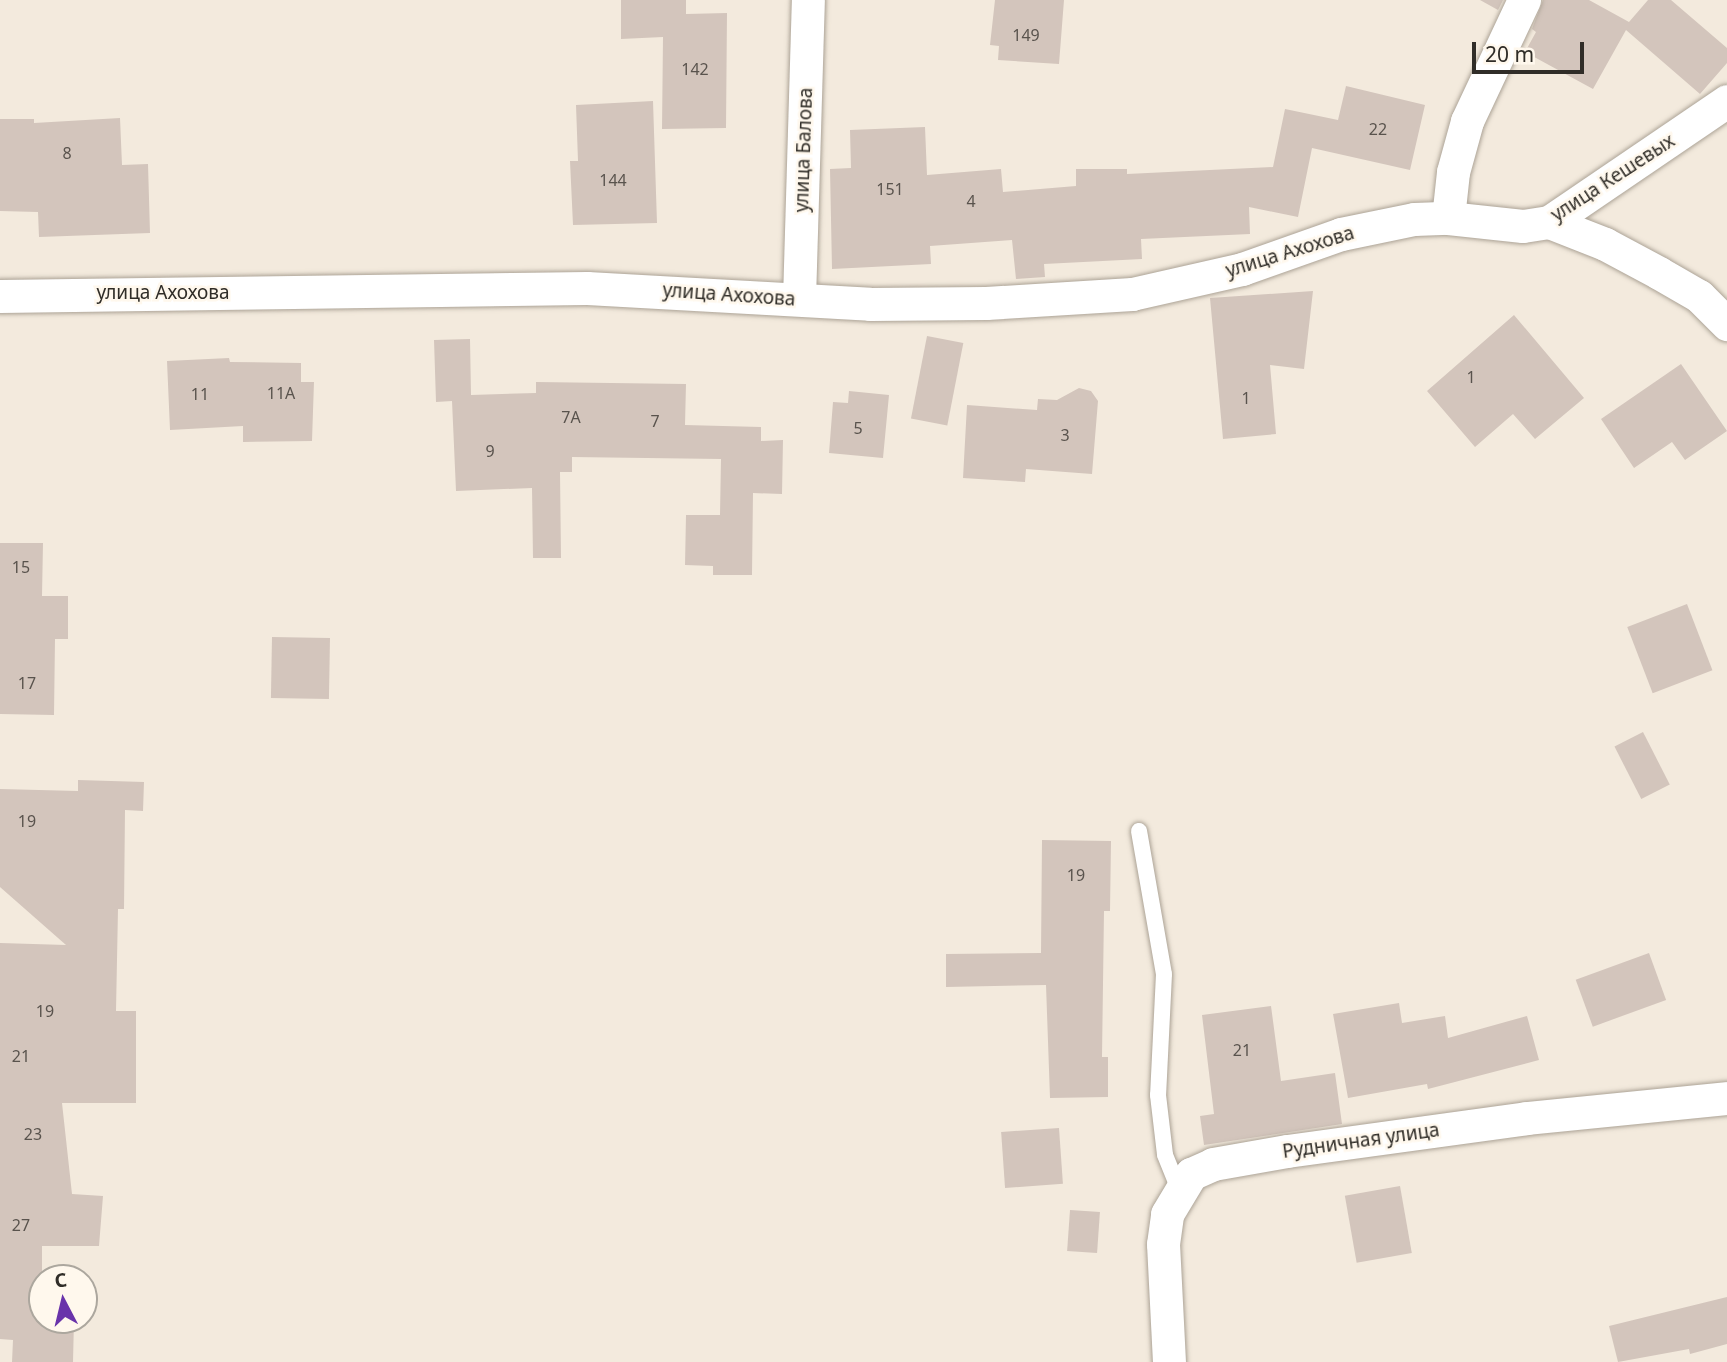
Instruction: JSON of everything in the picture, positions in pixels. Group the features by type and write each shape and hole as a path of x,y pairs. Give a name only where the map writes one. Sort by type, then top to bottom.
{"street":[{"name":"улица Балова","path":"799,299 808,0"},
{"path":"1448,218 1454,172 1467,121 1524,0"},
{"name":"улица Кешевых","path":"1448,218 1493,225 1549,222 1727,101"},
{"name":"улица Ахохова","path":"0,296 587,288 799,299 986,303 1132,294 1242,269 1341,234 1414,219 1448,218"},
{"path":"1549,222 1605,244 1659,273 1699,296 1727,324"},
{"name":"Рудничная улица","path":"1169,1362 1161,1271 1167,1214 1179,1189 1191,1174 1213,1164 1287,1151 1527,1118 1727,1098"}],"lane":[{"path":"1139,831 1164,974 1158,1095 1165,1155 1179,1189"}],"building":[{"path":"621,0 686,0 686,14 727,13 726,128 662,129 663,37 621,39"},
{"path":"995,0 1064,0 1059,64 998,60 999,46 990,45"},
{"path":"1480,0 1503,0 1498,10"},
{"path":"1543,0 1589,0 1629,22 1648,0 1671,0 1727,48 1727,63 1700,94 1626,30 1593,89 1525,52 1536,32 1532,29"},
{"path":"1346,86 1425,105 1410,170 1312,148 1298,217 1249,207 1250,234 1141,239 1142,259 1044,264 1045,277 1016,279 1012,240 930,246 931,264 832,269 830,169 851,168 850,130 925,127 927,175 1001,169 1003,192 1076,186 1076,169 1127,169 1127,174 1273,167 1285,109 1338,120"},
{"path":"653,101 657,223 573,225 570,161 578,161 576,105"},
{"path":"120,118 122,165 148,164 150,233 39,237 38,212 0,211 0,119 34,119 34,123"},
{"path":"1313,291 1304,369 1270,365 1276,434 1223,439 1210,298"},
{"path":"1514,315 1584,398 1535,439 1513,414 1475,447 1427,391"},
{"path":"927,336 963,343 947,426 911,418"},
{"path":"470,339 471,395 536,393 536,382 686,384 685,425 761,427 761,441 783,440 782,494 753,493 752,575 713,575 713,566 685,565 686,515 720,515 721,459 572,457 572,472 560,472 561,558 533,558 532,488 456,491 452,401 436,402 434,340"},
{"path":"229,358 230,362 301,363 301,382 314,382 312,441 243,442 243,426 170,430 167,361"},
{"path":"1681,364 1727,431 1685,460 1672,442 1634,468 1601,419"},
{"path":"1079,388 1091,391 1098,401 1092,474 1026,469 1025,482 963,478 967,405 1037,410 1038,399 1057,400"},
{"path":"849,391 889,395 883,458 829,453 833,402 848,403"},
{"path":"0,543 43,543 42,596 68,596 68,639 55,639 54,715 0,714"},
{"path":"1687,604 1712,670 1653,693 1627,627"},
{"path":"272,637 330,638 329,699 271,698"},
{"path":"1643,732 1670,785 1641,799 1614,747"},
{"path":"78,780 144,782 143,811 125,810 124,909 118,909 116,1011 136,1011 136,1103 62,1103 72,1194 103,1196 99,1246 42,1246 42,1264 28,1264 28,1334 74,1334 73,1362 12,1362 13,1340 0,1339 0,943 66,945 0,887 0,789 78,791"},
{"path":"1042,840 1111,841 1110,911 1104,911 1102,1057 1108,1057 1108,1097 1050,1098 1046,985 946,987 946,954 1041,953"},
{"path":"1649,953 1666,1000 1593,1027 1576,980"},
{"path":"1399,1003 1402,1023 1445,1016 1448,1038 1527,1016 1539,1060 1428,1089 1427,1084 1348,1098 1333,1014"},
{"path":"1271,1006 1281,1081 1335,1073 1342,1124 1204,1145 1200,1116 1214,1114 1202,1015"},
{"path":"1059,1128 1063,1184 1005,1188 1001,1132"},
{"path":"1400,1186 1412,1253 1357,1263 1345,1196"},
{"path":"1070,1210 1100,1212 1097,1253 1067,1251"},
{"path":"1727,1297 1727,1344 1690,1354 1689,1349 1618,1362 1609,1326"}]}
